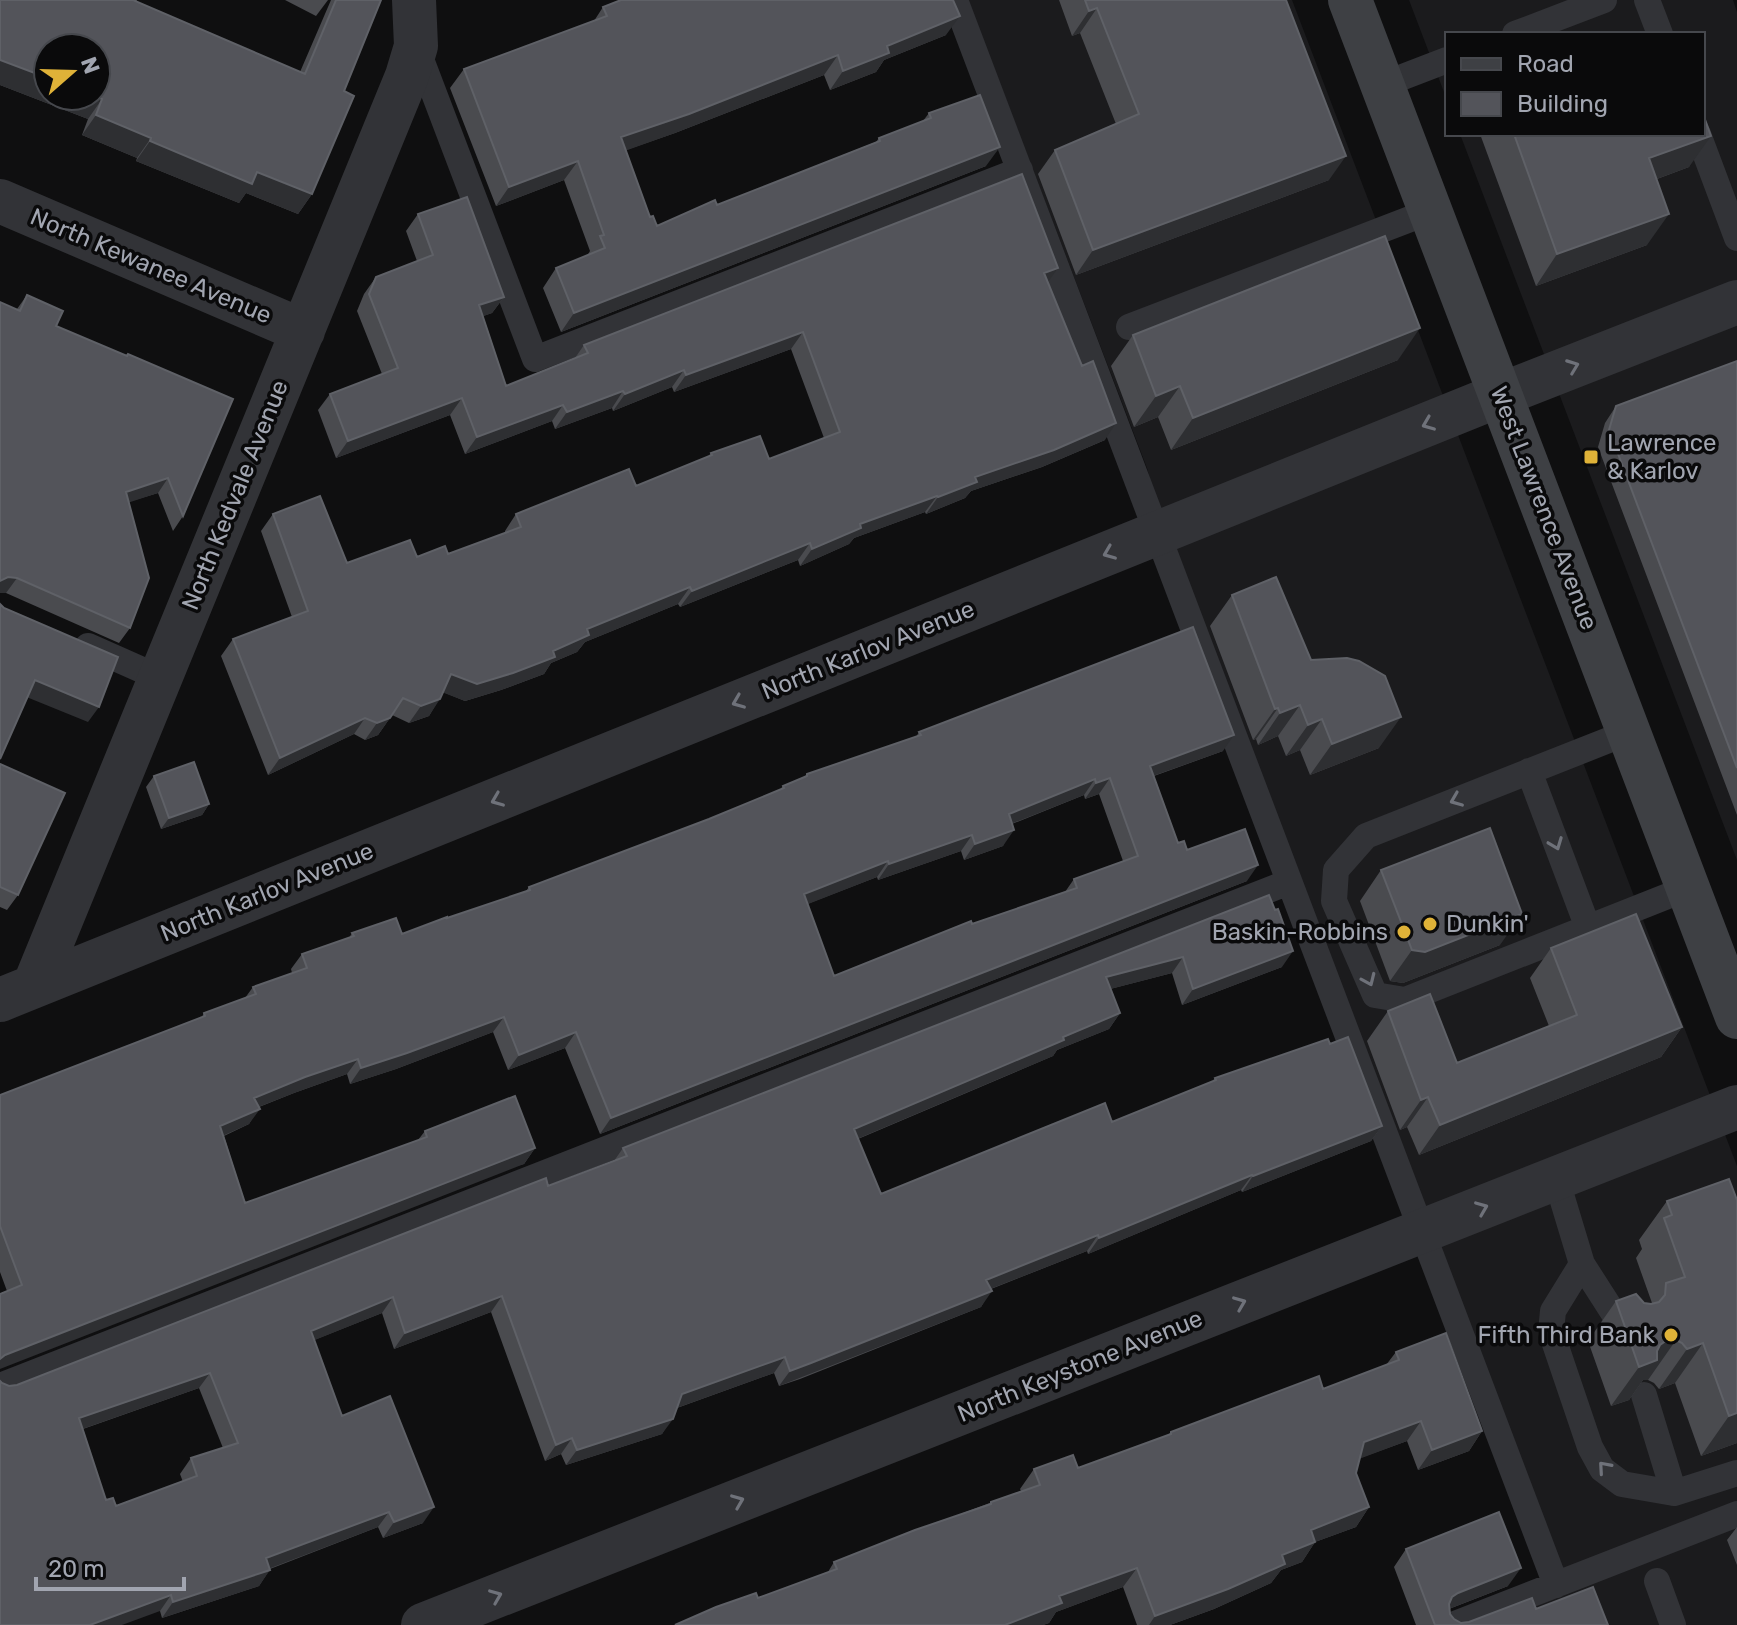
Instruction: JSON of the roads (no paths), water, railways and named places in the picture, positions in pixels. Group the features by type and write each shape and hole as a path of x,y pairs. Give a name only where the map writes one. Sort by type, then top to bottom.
{"main road":[{"name":"West Lawrence Avenue","path":"1350,0 1737,1017"}],"street":[{"name":"North Kedvale Avenue","path":"17,993 160,678 407,76 416,46 414,0"},
{"name":"North Kewanee Avenue","path":"0,201 303,331"},
{"name":"North Karlov Avenue","path":"17,993 1737,302"},
{"name":"North Keystone Avenue","path":"423,1625 1737,1107"}],"lane":[{"path":"955,0 1556,1585"},
{"path":"1520,32 1604,0"},
{"path":"1647,0 1659,32"},
{"path":"416,46 535,359 1020,170"},
{"path":"1382,85 1445,61"},
{"path":"1699,136 1737,238"},
{"path":"1129,327 1431,211"},
{"path":"72,639 160,678"},
{"path":"1629,732 1366,836 1336,870 1334,901 1375,995 1405,1000 1688,888"},
{"path":"1529,771 1588,928"},
{"path":"0,1386 1289,882"},
{"path":"1556,1178 1582,1264 1623,1328"},
{"path":"1582,1264 1553,1311 1551,1332 1590,1447 1602,1469 1622,1484 1674,1493 1737,1473"},
{"path":"1644,1395 1674,1493"},
{"path":"1452,1625 1737,1514"},
{"path":"1657,1581 1673,1625"}],"place":[{"name":"Lawrence & Karlov","path":"1591,457"},
{"name":"Dunkin'","path":"1430,924"},
{"name":"Baskin-Robbins","path":"1404,932"},
{"name":"Fifth Third Bank","path":"1671,1335"}]}
